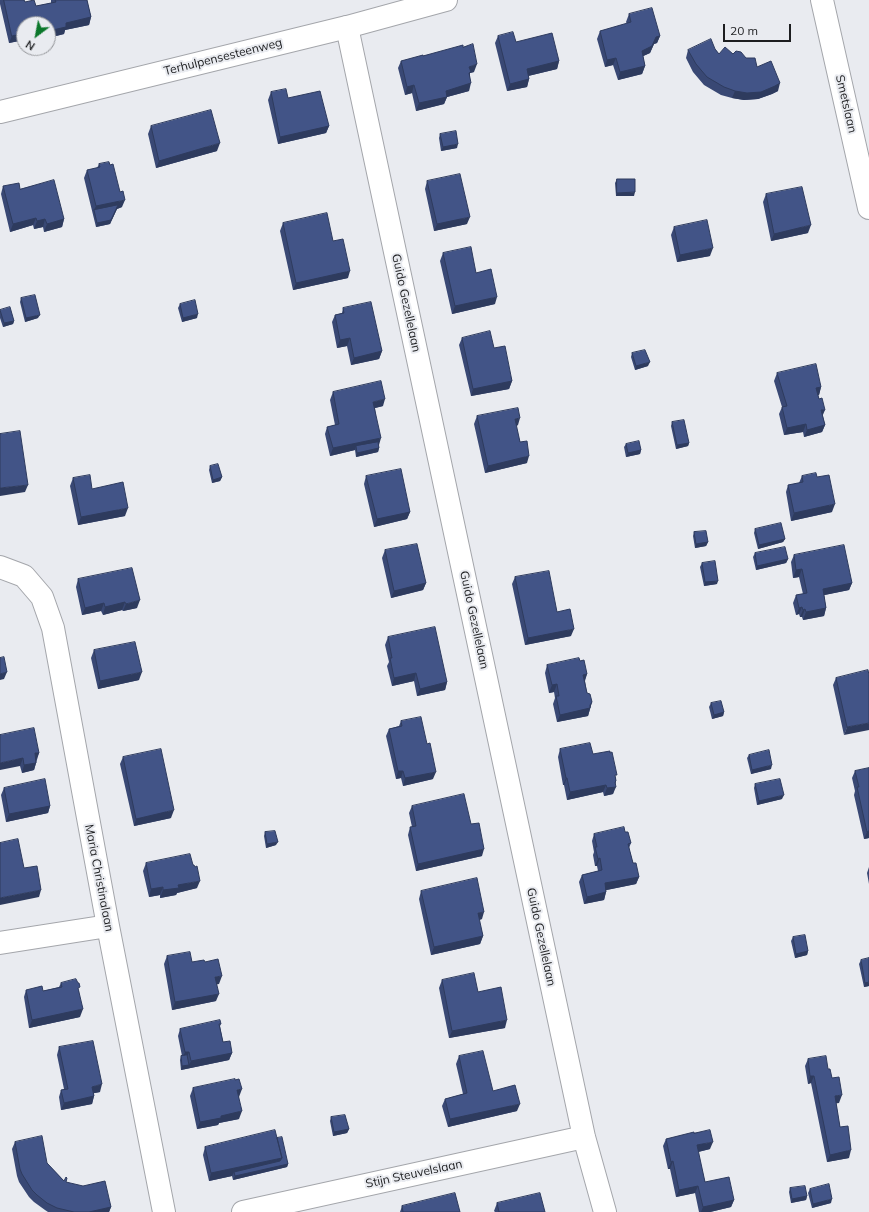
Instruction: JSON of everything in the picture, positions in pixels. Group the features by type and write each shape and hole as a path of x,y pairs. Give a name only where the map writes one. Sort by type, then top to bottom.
{"street":[{"name":"Terhulpensesteenweg","path":"0,112 347,27 405,6 446,0"},
{"name":"Smetslaan","path":"822,0 869,208"},
{"name":"Guido Gezellelaan","path":"347,27 584,1137 605,1212"},
{"name":"Maria Christinalaan","path":"0,567 24,576 42,597 53,628 108,926 164,1212"},
{"path":"0,943 108,926"},
{"name":"Stijn Steuvelslaan","path":"243,1212 584,1137"}],"building":[{"path":"4,0 24,0 25,2 34,0 36,6 56,2 55,0 87,0 91,17 66,23 66,27 56,29 56,16 16,16 16,35 12,36"},
{"path":"652,8 660,36 656,37 652,46 642,51 645,66 620,72 616,58 607,60 600,31 631,22 629,14"},
{"path":"513,32 516,42 552,33 559,61 527,69 529,79 510,84 498,36"},
{"path":"711,39 719,54 725,47 733,54 736,51 741,52 746,58 755,58 757,67 771,61 780,83 761,92 747,93 724,87 707,77 696,64 688,50"},
{"path":"473,44 477,64 469,67 471,72 469,73 471,83 446,91 447,97 419,103 414,85 407,87 401,61 463,45 463,47"},
{"path":"286,89 288,98 320,91 329,126 280,137 271,92"},
{"path":"211,110 220,143 159,161 151,126"},
{"path":"456,131 458,144 443,147 440,134"},
{"path":"109,162 110,165 113,164 120,192 123,191 125,200 96,206 87,170 100,167 99,164"},
{"path":"460,174 470,217 437,224 427,181"},
{"path":"617,179 635,179 635,192 617,193"},
{"path":"54,180 64,219 47,224 45,219 37,221 36,218 13,224 3,186 19,183 20,189"},
{"path":"802,187 811,225 774,234 766,194"},
{"path":"118,205 111,220 97,223 94,210"},
{"path":"327,213 333,241 343,239 350,271 296,283 283,223"},
{"path":"707,220 713,248 680,255 674,227"},
{"path":"471,247 476,273 491,269 497,297 455,306 443,253"},
{"path":"35,295 40,315 26,318 21,298"},
{"path":"195,300 198,314 183,318 180,304"},
{"path":"371,302 382,351 354,358 350,338 340,340 335,315 344,313 343,308"},
{"path":"10,307 14,321 4,323 0,310"},
{"path":"490,331 494,348 505,346 512,381 473,389 462,338"},
{"path":"645,350 650,362 636,366 632,353"},
{"path":"816,364 821,387 816,388 819,399 822,398 825,410 821,410 825,425 807,430 806,424 787,428 782,407 787,406 777,373"},
{"path":"381,381 385,399 373,402 381,438 333,448 327,427 339,424 333,392"},
{"path":"518,408 520,418 515,419 520,442 527,441 529,456 488,466 477,416"},
{"path":"684,420 689,443 677,445 672,422"},
{"path":"20,431 28,485 0,488 0,434"},
{"path":"639,441 641,450 628,453 626,444"},
{"path":"378,442 379,448 357,453 356,446"},
{"path":"218,464 222,477 213,480 210,466"},
{"path":"401,469 410,512 377,519 366,476"},
{"path":"816,473 817,477 829,475 835,504 794,513 788,485 803,482 802,476"},
{"path":"90,475 92,489 123,482 128,508 81,517 73,478"},
{"path":"781,523 785,539 759,545 755,529"},
{"path":"706,531 708,542 696,544 694,532"},
{"path":"417,544 426,583 394,591 385,550"},
{"path":"844,545 852,583 823,589 826,608 806,612 802,607 799,608 796,595 807,593 802,569 796,570 794,555"},
{"path":"785,547 788,559 757,566 755,553"},
{"path":"715,561 718,581 705,582 702,563"},
{"path":"132,568 140,600 105,607 104,603 85,608 78,579"},
{"path":"549,571 557,612 570,609 574,629 528,638 515,577"},
{"path":"435,627 447,682 420,689 416,673 394,678 388,637"},
{"path":"135,642 142,672 100,681 94,650"},
{"path":"4,657 7,672 0,674 0,658"},
{"path":"579,658 580,661 584,660 587,674 583,675 587,693 590,694 592,702 590,708 560,715 556,696 559,696 557,684 552,685 547,665"},
{"path":"868,670 869,723 847,727 836,678"},
{"path":"721,701 724,712 714,715 711,703"},
{"path":"421,717 427,744 430,743 436,772 405,778 403,771 398,771 389,729 402,726 401,721"},
{"path":"34,728 39,753 35,753 36,763 24,765 23,758 0,763 0,735"},
{"path":"590,743 593,754 610,751 610,753 612,752 617,775 615,775 616,787 607,788 606,785 570,792 560,749"},
{"path":"161,749 174,810 136,819 123,757"},
{"path":"769,750 772,765 752,770 749,755"},
{"path":"869,768 869,831 867,832 855,771"},
{"path":"45,779 50,806 9,814 4,788"},
{"path":"780,779 784,795 759,801 755,784"},
{"path":"464,794 471,824 479,823 484,849 418,864 410,827 416,826 412,806"},
{"path":"624,827 625,832 628,832 631,843 628,844 633,863 636,863 639,877 605,883 606,892 587,897 582,875 602,870 600,858 598,859 595,847 597,847 594,834"},
{"path":"275,831 278,842 267,844 265,832"},
{"path":"18,839 24,868 37,866 41,890 0,898 0,843"},
{"path":"190,854 193,865 195,867 197,866 200,881 178,885 179,888 163,890 163,887 151,889 146,863"},
{"path":"477,878 484,912 478,913 483,936 434,947 421,891"},
{"path":"805,935 808,951 796,954 793,937"},
{"path":"190,952 192,962 204,960 205,962 218,959 222,976 215,977 219,994 175,1002 167,956"},
{"path":"869,958 869,982 865,983 861,960"},
{"path":"474,973 478,992 501,987 507,1020 452,1031 442,980"},
{"path":"76,979 80,987 78,988 83,1009 32,1020 26,990 42,986 43,991 62,987 61,983"},
{"path":"220,1020 221,1024 219,1024 223,1042 230,1041 232,1053 191,1061 189,1052 185,1052 180,1029"},
{"path":"93,1041 102,1084 92,1087 94,1096 64,1103 61,1090 68,1089 59,1047"},
{"path":"483,1051 493,1091 515,1085 520,1104 450,1119 445,1099 467,1093 459,1056"},
{"path":"187,1055 189,1065 182,1066 181,1056"},
{"path":"826,1056 828,1069 830,1069 832,1078 839,1077 842,1095 835,1096 840,1127 848,1126 851,1150 830,1155 814,1076 810,1076 808,1059"},
{"path":"239,1079 242,1089 237,1090 242,1111 221,1116 221,1118 200,1122 193,1088"},
{"path":"345,1115 349,1129 334,1132 331,1117"},
{"path":"275,1130 282,1158 211,1173 205,1147"},
{"path":"710,1130 713,1142 697,1145 705,1182 729,1177 734,1200 703,1207 698,1186 679,1190 673,1161 671,1162 666,1139 694,1132"},
{"path":"42,1136 47,1163 64,1181 66,1177 66,1182 83,1186 105,1181 111,1207 89,1212 74,1212 57,1208 47,1203 32,1190 20,1169 15,1142"},
{"path":"282,1137 288,1164 235,1176 234,1172 280,1161 282,1158 277,1138"},
{"path":"829,1184 832,1199 813,1204 810,1189"},
{"path":"805,1186 807,1196 792,1199 790,1188"},
{"path":"455,1193 460,1212 403,1212 402,1206"},
{"path":"540,1193 545,1212 499,1212 497,1203"}]}
